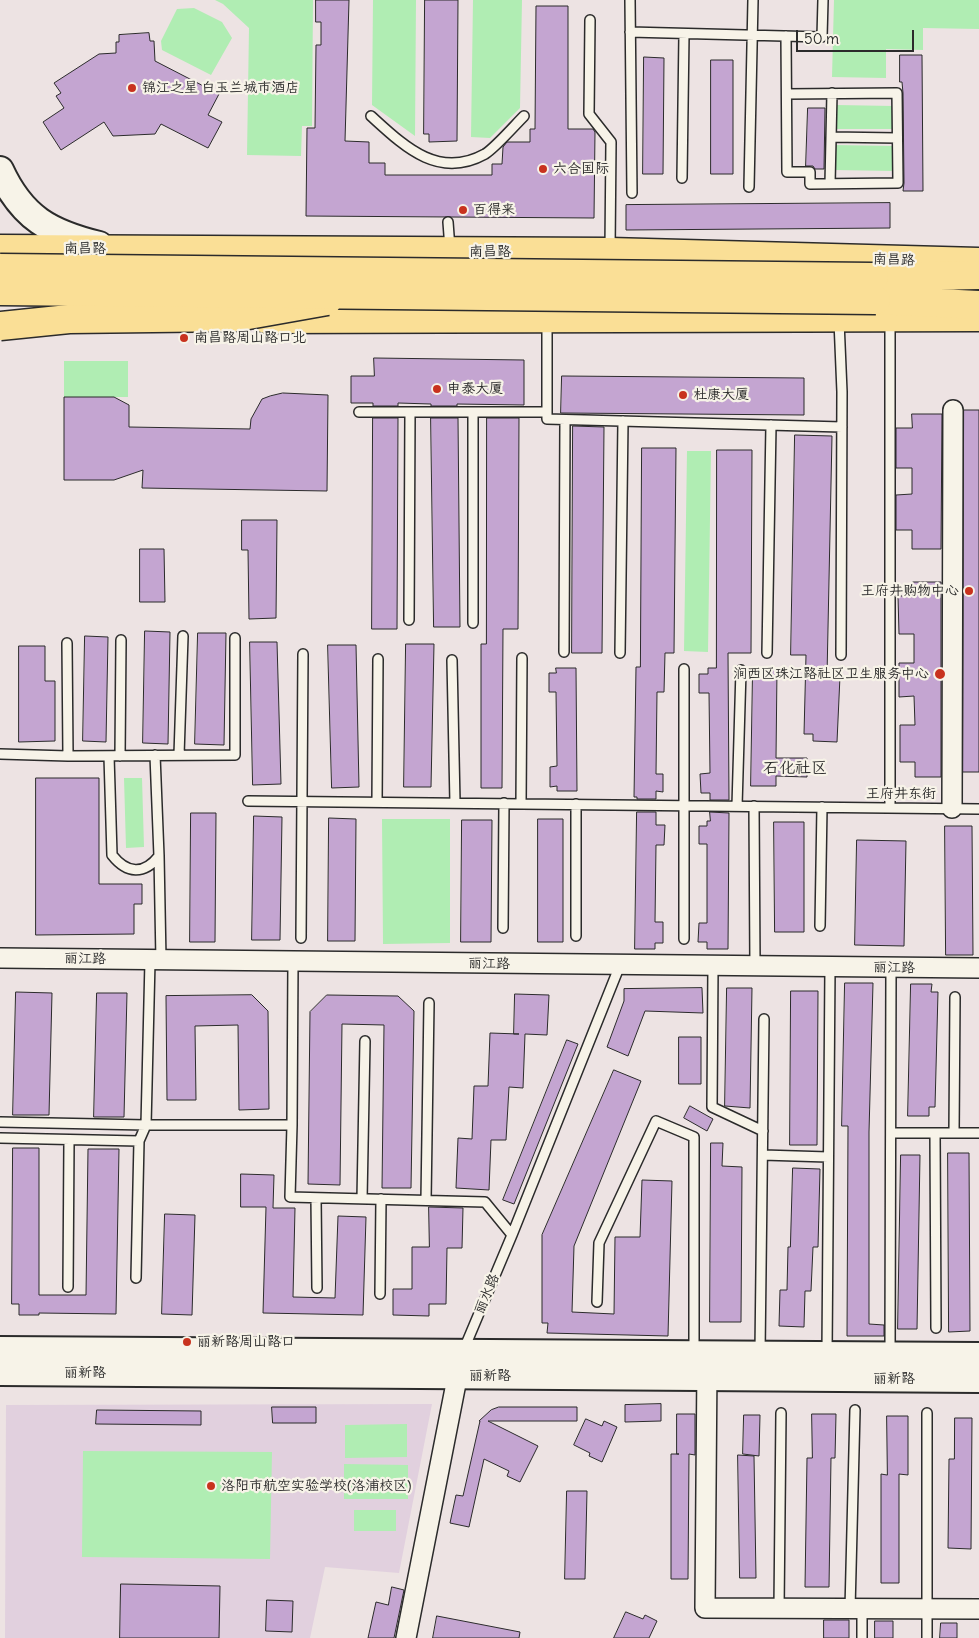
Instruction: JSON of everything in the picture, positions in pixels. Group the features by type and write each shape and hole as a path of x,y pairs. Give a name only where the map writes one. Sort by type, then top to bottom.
{"main road":[{"path":"0,170 8,187 21,206 42,224 70,237 114,249"},
{"name":"南昌路","path":"0,249 610,252 979,262"},
{"path":"336,251 321,264 316,273 314,290 320,306 336,319"},
{"name":"南昌路","path":"0,268 880,298 979,305"},
{"name":"南昌路","path":"0,321 839,318 880,298 979,275"},
{"name":"南昌路","path":"0,292 358,296 880,298 979,317"},
{"path":"0,326 70,318 237,317 358,296"},
{"name":"丽新路","path":"0,1350 460,1364"},
{"name":"丽新路","path":"703,1362 760,1354 979,1356"},
{"name":"丽新路","path":"0,1372 703,1362 979,1379"}],"street":[{"path":"952,808 953,410"},
{"name":"丽江路","path":"0,958 979,968"},
{"path":"703,1362 704,1608 979,1609"},
{"name":"丽水路","path":"406,1638 460,1364"}],"lane":[{"path":"630,0 632,193"},
{"path":"748,187 753,0"},
{"path":"630,32 822,37 823,0"},
{"path":"590,20 589,114 611,142 610,252"},
{"path":"682,178 684,34"},
{"path":"786,36 787,172 810,172 810,184 898,183 897,93 787,94"},
{"path":"830,184 832,93"},
{"path":"372,116 404,146 449,167 486,153 524,116"},
{"path":"831,137 897,138"},
{"path":"448,222 451,252"},
{"path":"880,298 890,808"},
{"path":"548,318 547,419 842,427"},
{"path":"839,318 842,392 841,655"},
{"path":"359,412 547,412"},
{"path":"409,620 410,412"},
{"path":"473,412 473,623"},
{"path":"564,652 565,420"},
{"path":"620,653 623,421"},
{"path":"767,653 771,425"},
{"path":"179,755 183,636"},
{"path":"0,754 68,756 236,755 235,638"},
{"path":"120,756 121,640"},
{"path":"66,643 68,756"},
{"path":"301,938 303,654"},
{"path":"378,658 378,802"},
{"path":"521,804 522,658"},
{"path":"452,660 455,803"},
{"path":"684,669 684,939"},
{"path":"737,806 741,670"},
{"path":"136,1278 139,1141 146,1125 159,856 155,755"},
{"path":"109,756 112,855 119,865 130,870 142,870 153,864 159,856"},
{"name":"王府井东街","path":"248,801 979,808"},
{"path":"503,928 504,803"},
{"path":"576,804 576,936"},
{"path":"754,806 755,966"},
{"path":"820,926 822,807"},
{"path":"293,962 290,1197 485,1202 512,1235"},
{"name":"丽水路","path":"460,1364 620,965"},
{"path":"713,966 712,1107 763,1131"},
{"path":"827,1355 830,967"},
{"path":"890,1355 892,968"},
{"path":"954,1133 955,997"},
{"path":"426,1200 429,1003"},
{"path":"760,1354 764,1019"},
{"path":"362,1199 365,1040"},
{"path":"597,1302 599,1243 656,1121 694,1138 703,1362"},
{"path":"0,1122 146,1125 292,1124"},
{"path":"891,1133 979,1133"},
{"path":"936,1133 936,1328"},
{"path":"0,1138 69,1141 139,1141"},
{"path":"68,1286 69,1141"},
{"path":"763,1155 828,1157"},
{"path":"316,1198 317,1288"},
{"path":"380,1294 381,1199"},
{"path":"855,1410 856,1609 862,1638"},
{"path":"779,1608 781,1413"},
{"path":"926,1638 927,1413"}],"shaded area":[{"name":"洛阳市航空实验学校(洛浦校区)","path":"432,1404 399,1573 325,1567 310,1638 5,1638 6,1405"}],"green space":[{"path":"215,0 313,0 312,126 302,126 301,156 247,155 249,28 223,4"},
{"path":"373,0 416,0 415,136 372,105"},
{"path":"473,0 522,0 520,108 490,138 471,137"},
{"path":"834,0 979,0 979,29 923,28 923,50 886,49 886,78 832,77"},
{"path":"194,8 222,22 232,38 211,75 162,50 161,41 177,9"},
{"path":"837,105 893,106 893,129 837,129"},
{"path":"834,145 894,146 894,171 833,170"},
{"path":"64,361 128,361 128,397 64,397"},
{"path":"687,451 711,451 708,652 684,651"},
{"path":"124,778 142,778 144,847 126,848"},
{"path":"382,819 450,819 450,943 383,944"},
{"path":"407,1424 407,1457 345,1458 345,1425"},
{"path":"83,1451 272,1452 270,1559 82,1557"},
{"path":"344,1464 408,1465 408,1499 344,1499"},
{"path":"354,1510 396,1510 396,1531 354,1531"}],"building":[{"name":"六合国际","path":"316,0 349,0 345,141 369,142 369,163 385,163 385,175 492,175 492,164 502,164 503,147 507,142 530,142 530,129 535,129 536,6 568,6 568,129 593,129 595,132 594,218 306,216 307,128 315,128 316,45 321,45 321,22 316,22"},
{"path":"425,0 458,0 457,141 429,142 429,134 424,134"},
{"name":"锦江之星 白玉兰城市酒店","path":"149,33 150,41 154,41 155,61 219,94 208,115 222,122 208,148 161,124 155,134 113,136 104,122 61,150 43,122 64,108 56,96 61,93 54,83 99,54 116,53 116,42 119,42 119,35"},
{"path":"900,55 922,55 923,191 903,191 903,93 902,82 900,82"},
{"path":"644,57 664,58 663,174 643,174"},
{"path":"711,60 733,60 733,174 711,174"},
{"path":"808,108 825,108 824,169 806,166"},
{"path":"890,203 890,228 626,230 626,205"},
{"name":"申泰大厦","path":"374,358 524,360 524,405 457,404 457,406 431,406 431,404 398,403 398,406 373,406 373,403 351,403 351,376 374,376"},
{"name":"杜康大厦","path":"562,376 804,378 804,415 561,413"},
{"path":"283,393 328,395 327,491 142,488 143,470 114,480 64,480 64,397 114,397 129,405 129,427 250,429 251,419 262,399"},
{"name":"王府井购物中心","path":"964,410 979,410 979,772 963,772"},
{"path":"912,414 942,414 941,549 912,549 912,530 896,530 896,495 912,494 912,468 896,468 896,428 912,428"},
{"path":"373,418 398,418 397,629 372,629"},
{"path":"431,418 458,418 460,627 434,627"},
{"path":"487,418 519,418 518,629 503,629 502,788 481,788 481,644 486,644"},
{"path":"573,426 604,427 602,653 572,653"},
{"path":"795,435 832,436 827,676 840,676 837,742 813,741 813,734 804,734 806,655 791,655"},
{"path":"642,448 676,448 674,653 665,653 664,692 657,692 656,774 663,774 663,792 656,791 656,799 637,799 637,797 634,797 636,667 640,667"},
{"path":"717,450 752,450 751,653 728,653 729,800 710,800 710,793 701,793 700,774 710,773 709,693 699,693 699,674 708,674 708,668 716,668"},
{"path":"242,520 277,520 276,618 249,619 248,550 242,550"},
{"path":"140,549 164,549 165,602 140,602"},
{"path":"913,582 941,582 941,777 915,777 915,762 900,762 900,725 915,725 914,696 899,697 899,663 914,663 914,634 899,634 898,596 913,596"},
{"path":"145,631 170,632 168,744 143,743"},
{"path":"198,633 226,633 224,745 195,744"},
{"path":"85,636 108,637 106,742 83,741"},
{"path":"250,642 277,642 281,784 253,785"},
{"path":"406,644 434,644 431,787 404,787"},
{"path":"328,645 356,645 359,787 332,788"},
{"path":"19,646 45,646 45,681 55,681 55,741 19,742"},
{"path":"556,668 576,668 577,791 557,791 557,786 550,787 550,767 557,766 556,692 549,692 549,673 556,673"},
{"path":"753,669 777,669 776,758 807,758 807,777 776,776 776,786 751,786"},
{"path":"36,778 99,778 99,884 142,884 142,904 134,904 134,934 36,935"},
{"path":"637,812 656,812 656,825 665,825 664,845 656,845 655,922 663,922 663,943 655,943 655,949 635,949"},
{"path":"710,812 729,813 728,949 707,949 707,942 698,942 699,923 707,923 707,844 699,844 699,826 707,826 707,821 710,821"},
{"path":"191,813 216,813 215,942 190,942"},
{"path":"254,816 282,817 280,940 252,940"},
{"path":"329,818 356,819 355,941 328,941"},
{"path":"538,819 563,819 563,942 538,942"},
{"path":"462,820 492,820 491,942 461,942"},
{"path":"774,822 804,822 804,932 775,932"},
{"path":"945,826 972,826 973,955 946,955"},
{"path":"857,840 906,841 904,946 855,945"},
{"path":"845,983 873,983 869,1132 869,1324 884,1325 884,1336 847,1336 848,1126 842,1126"},
{"path":"911,984 932,984 931,992 938,992 935,1107 929,1107 929,1116 908,1116"},
{"path":"702,988 703,1013 645,1011 628,1056 607,1047 624,1001 624,989"},
{"path":"727,988 752,988 750,1108 725,1106"},
{"path":"791,991 818,991 817,1145 790,1145"},
{"path":"16,992 52,993 49,1115 13,1115"},
{"path":"97,993 127,993 124,1117 94,1117"},
{"path":"515,994 549,995 547,1035 525,1034 523,1088 509,1087 506,1140 491,1140 489,1190 456,1188 458,1138 472,1139 474,1086 488,1086 490,1033 514,1034"},
{"path":"252,995 268,1011 269,1109 239,1110 238,1025 195,1026 196,1100 167,1100 166,996"},
{"path":"327,995 398,996 414,1011 411,1188 382,1188 384,1025 342,1024 340,1185 308,1184 310,1012"},
{"path":"679,1037 701,1037 701,1084 679,1084"},
{"path":"567,1040 578,1044 514,1204 503,1200"},
{"path":"614,1070 641,1081 574,1246 572,1312 614,1314 615,1237 640,1237 642,1180 672,1181 668,1336 547,1333 548,1323 542,1323 542,1235"},
{"path":"690,1106 713,1119 707,1131 684,1118"},
{"path":"711,1143 723,1143 722,1166 742,1167 741,1322 710,1322"},
{"path":"13,1148 39,1148 39,1295 86,1295 88,1149 119,1149 116,1314 39,1313 39,1315 19,1315 19,1304 12,1304"},
{"path":"948,1153 969,1153 970,1331 949,1332"},
{"path":"901,1155 920,1155 917,1329 898,1329"},
{"path":"793,1168 820,1169 818,1247 813,1247 811,1291 805,1291 804,1327 779,1326 780,1290 787,1290"},
{"path":"241,1174 274,1175 273,1208 295,1208 293,1297 335,1298 338,1216 366,1217 363,1315 263,1313 266,1207 241,1207"},
{"path":"429,1207 463,1208 462,1248 447,1248 446,1304 429,1304 429,1316 393,1315 393,1289 412,1289 412,1247 429,1247"},
{"path":"165,1214 195,1215 192,1315 162,1314"},
{"path":"661,1404 661,1421 625,1422 625,1405"},
{"path":"272,1407 316,1407 316,1423 273,1423"},
{"path":"499,1407 577,1407 577,1421 488,1421 538,1446 520,1482 507,1476 509,1471 484,1459 469,1527 450,1523 456,1495 463,1496 479,1421 491,1410"},
{"path":"97,1410 201,1411 201,1425 96,1424"},
{"path":"677,1414 695,1414 695,1455 689,1454 688,1579 671,1579 671,1454 677,1454"},
{"path":"812,1414 836,1414 835,1458 831,1458 829,1587 805,1587 807,1458 812,1458"},
{"path":"744,1415 760,1415 759,1456 743,1454"},
{"path":"887,1416 908,1416 908,1475 899,1474 899,1583 881,1583 881,1474 887,1475"},
{"path":"955,1418 972,1418 971,1549 948,1548 949,1459 954,1459"},
{"path":"586,1419 602,1426 604,1421 617,1427 602,1462 589,1456 590,1453 574,1445"},
{"path":"738,1455 754,1456 756,1578 740,1578"},
{"path":"567,1491 587,1491 585,1579 565,1579"},
{"path":"121,1584 220,1586 219,1638 120,1638"},
{"path":"392,1587 404,1590 394,1638 368,1638 376,1602 388,1605"},
{"path":"267,1600 293,1601 292,1632 266,1631"},
{"path":"626,1612 643,1619 645,1615 657,1621 649,1638 614,1638"},
{"path":"437,1616 520,1632 519,1638 433,1638"},
{"path":"824,1620 849,1620 849,1638 824,1638"},
{"path":"875,1621 893,1621 893,1638 875,1638"},
{"path":"941,1623 957,1623 957,1638 940,1638"}],"place":[{"name":"锦江之星 白玉兰城市酒店","path":"132,88"},
{"name":"六合国际","path":"543,169"},
{"name":"百得来","path":"463,210"},
{"name":"南昌路周山路口北","path":"184,338"},
{"name":"申泰大厦","path":"437,389"},
{"name":"杜康大厦","path":"683,395"},
{"name":"王府井购物中心","path":"969,591"},
{"name":"涧西区珠江路社区卫生服务中心","path":"940,674"},
{"name":"丽新路周山路口","path":"187,1342"},
{"name":"洛阳市航空实验学校(洛浦校区)","path":"211,1486"}],"district":[{"name":"石化社区","path":"795,768"}]}
